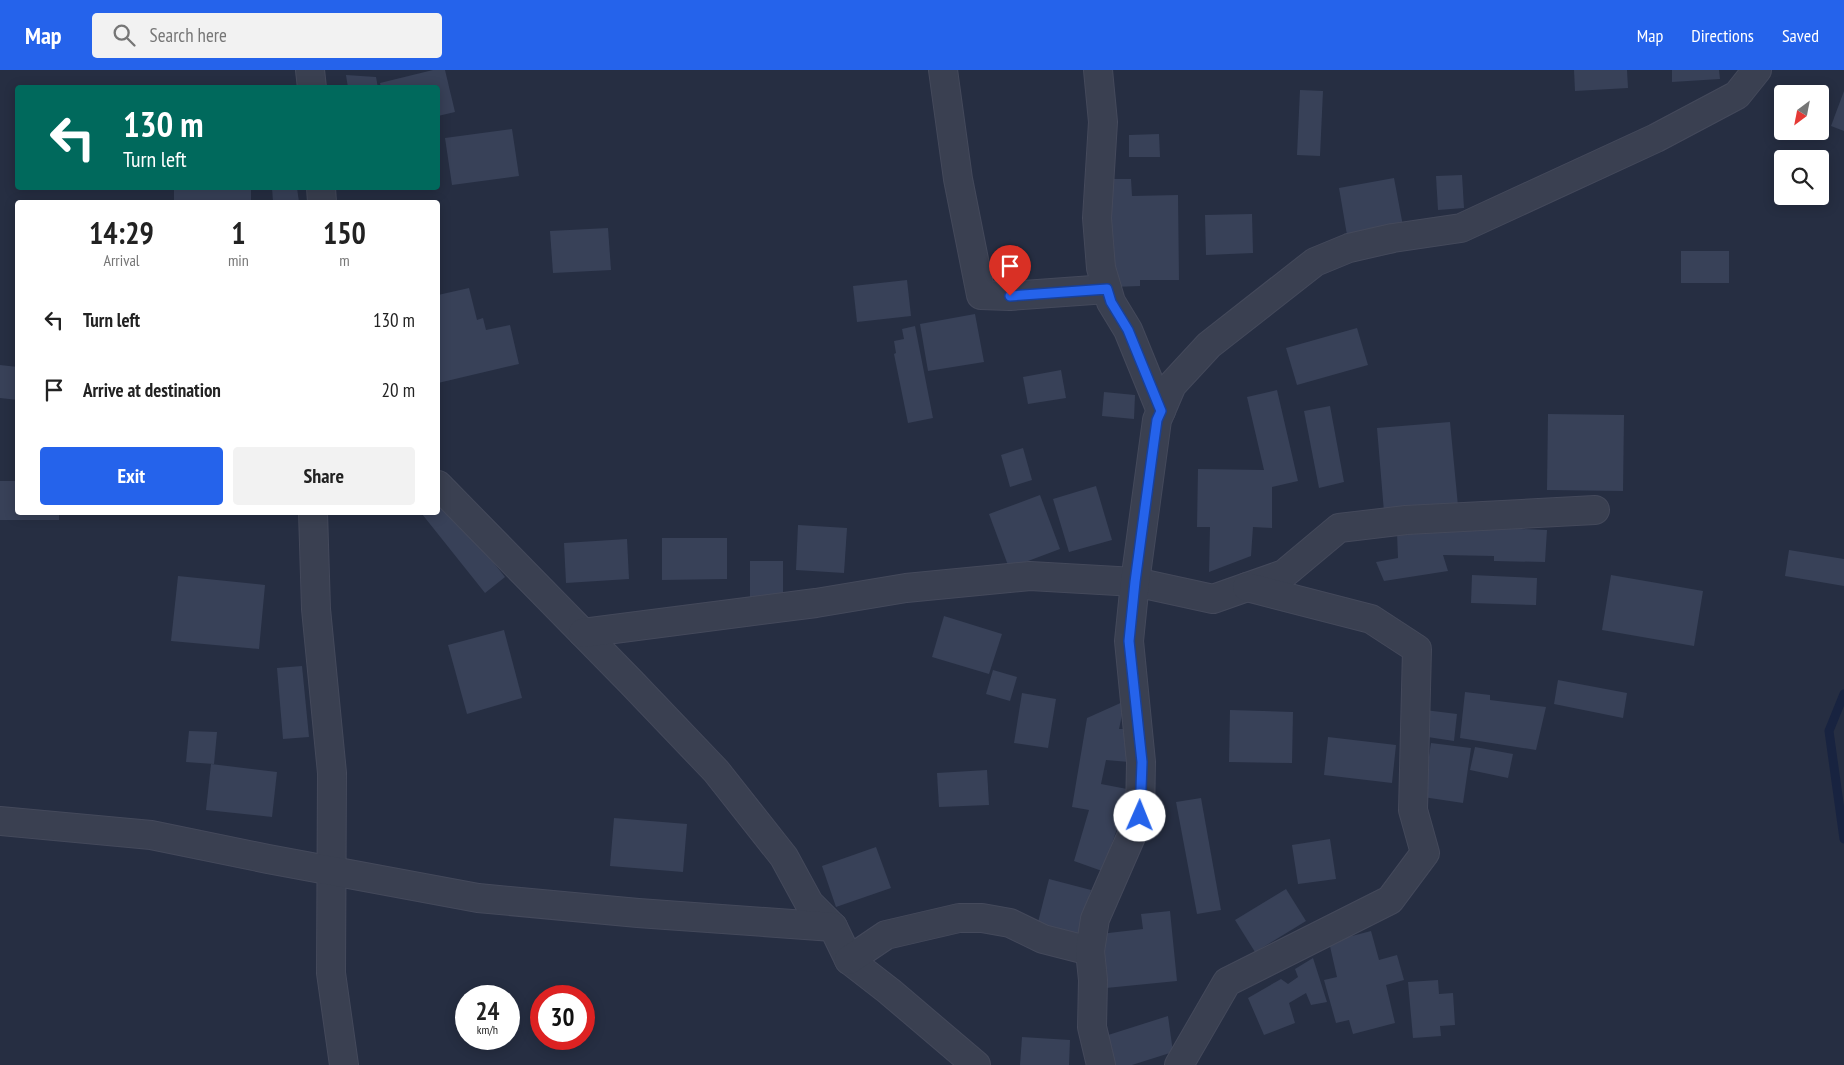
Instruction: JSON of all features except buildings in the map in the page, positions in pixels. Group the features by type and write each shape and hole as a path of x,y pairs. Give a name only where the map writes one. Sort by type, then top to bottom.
{"street":[{"path":"310,70 312,85"},
{"path":"944,70 958,179 981,295 1010,296 1107,289"},
{"path":"1098,70 1103,122 1097,218 1101,268 1111,302 1128,330 1161,411"},
{"path":"1101,1065 1092,1027 1093,980 1090,951 1095,919 1140,816 1142,762 1129,641 1157,420 1172,385 1209,345 1315,262 1358,246 1393,238 1461,228 1656,138 1757,70"},
{"path":"440,486 716,771 784,857 809,903 833,927 849,960 889,991 976,1065"},
{"path":"584,634 816,603 906,588 1030,576 1135,582 1213,599 1284,574 1340,528 1406,520 1595,510"},
{"path":"313,515 316,609 332,773 331,973 344,1065"},
{"path":"1178,1065 1227,982 1390,900 1425,853 1413,810 1416,649 1371,619 1247,587"},
{"path":"0,821 151,835 478,898 638,913 833,927"},
{"path":"849,960 886,934 959,918 982,918 1010,923 1043,939 1090,951"}],"waterway":[{"path":"1844,694 1829,731 1844,839"}],"route":[{"path":"1010,296 1107,289 1111,302 1128,330 1161,411 1157,420 1129,641 1142,762 1140,816"}]}
